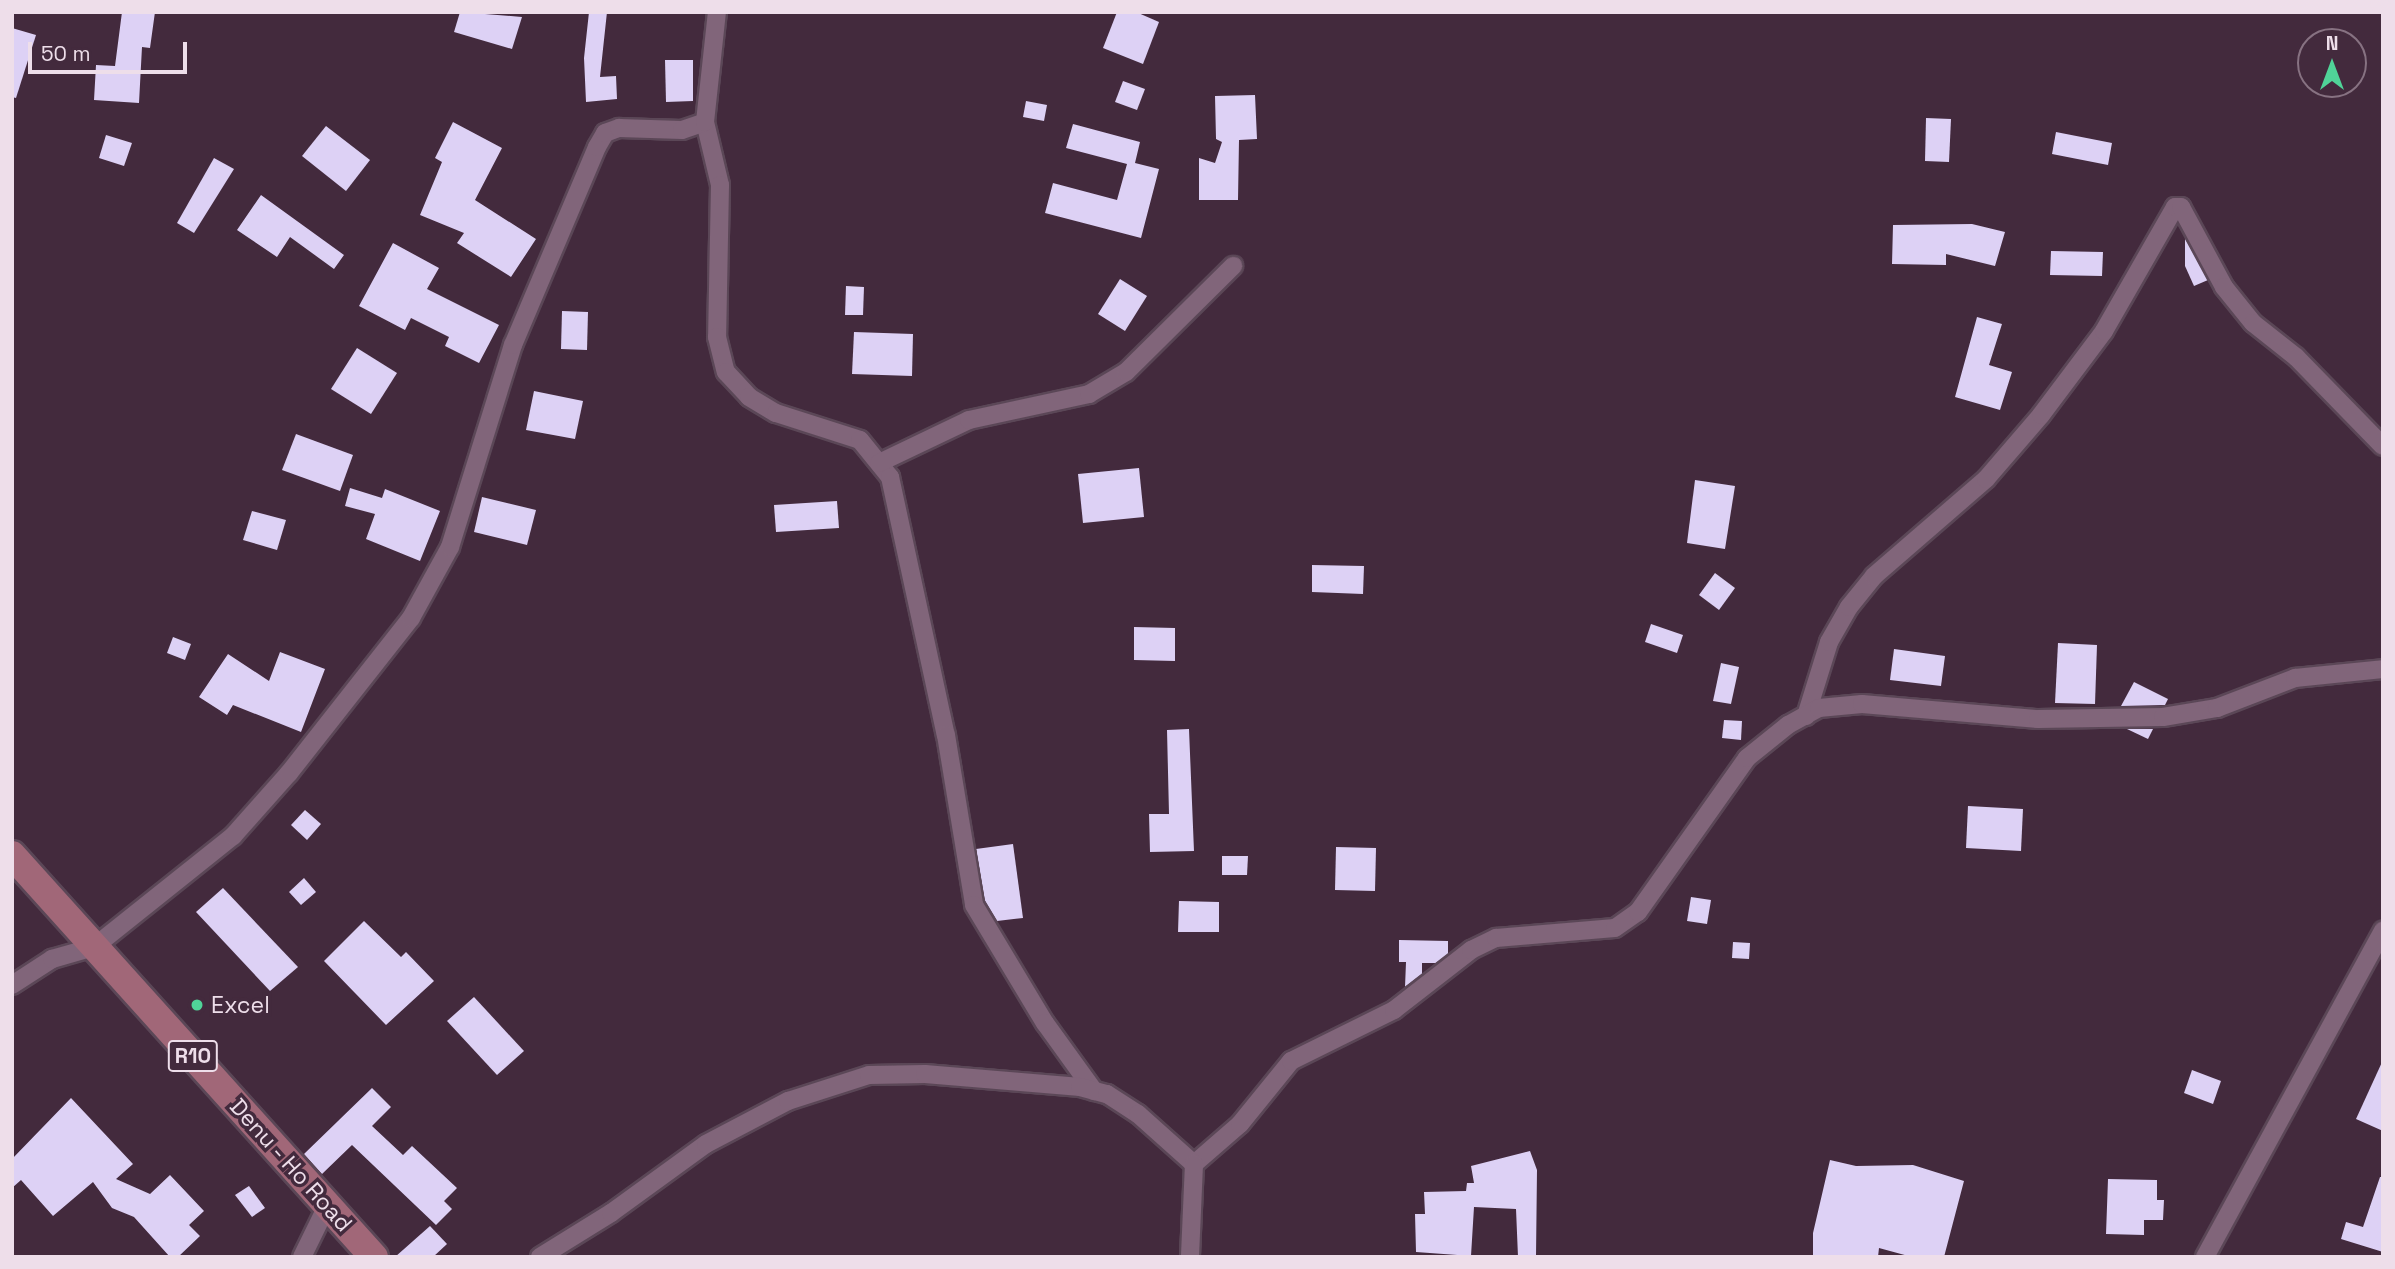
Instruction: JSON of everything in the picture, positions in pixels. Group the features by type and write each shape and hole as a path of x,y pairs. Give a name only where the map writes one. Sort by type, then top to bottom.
{"main road":[{"name":"Denu - Ho Road","path":"12,855 374,1257"}],"street":[{"path":"717,12 705,122 720,185 717,337 726,372 749,397 776,413 860,440 890,477 946,736 974,905 1045,1023 1094,1091"},
{"path":"12,985 52,959 94,947 233,836 289,773 411,618 450,547 513,345 606,133 619,128 682,130 705,122"},
{"path":"1806,716 1829,642 1849,607 1874,576 1986,479 2041,415 2104,331 2175,207 2181,207 2224,287 2253,323 2297,357 2383,446"},
{"path":"878,463 969,420 1088,394 1126,372 1233,265"},
{"path":"1190,1257 1194,1164 1240,1124 1291,1061 1394,1010 1471,950 1496,938 1615,928 1638,912 1747,758 1819,708 1862,705 2038,719 2163,717 2217,708 2295,678 2383,669"},
{"path":"2205,1257 2383,930"},
{"path":"540,1257 611,1213 706,1144 834,1083 869,1075 970,1075 1094,1091 1138,1114 1194,1164"},
{"path":"302,1257 327,1206"}],"building":[{"path":"122,12 155,12 150,48 142,47 139,103 94,100 96,65 115,66"},
{"path":"460,12 522,17 512,49 454,32"},
{"path":"589,12 607,12 600,77 616,76 617,99 586,102 584,58"},
{"path":"1117,12 1136,12 1159,22 1143,64 1103,48"},
{"path":"12,28 36,35 16,98 12,97"},
{"path":"665,60 693,60 693,101 666,102"},
{"path":"1123,81 1145,89 1137,110 1115,102"},
{"path":"1255,95 1257,139 1239,140 1238,200 1199,200 1199,158 1215,163 1222,142 1216,139 1215,96"},
{"path":"1026,101 1047,105 1044,121 1023,117"},
{"path":"1926,118 1951,119 1949,162 1925,161"},
{"path":"453,122 502,148 475,200 536,239 511,277 457,243 464,233 420,215 442,162 435,158"},
{"path":"1073,124 1140,142 1135,163 1159,169 1141,238 1045,213 1053,183 1117,200 1127,164 1066,148"},
{"path":"326,126 370,160 346,191 302,156"},
{"path":"2056,132 2112,143 2108,165 2052,154"},
{"path":"106,135 132,143 124,166 99,158"},
{"path":"214,158 234,169 194,233 177,223"},
{"path":"261,195 344,255 334,269 290,237 277,257 237,230"},
{"path":"1972,224 2005,232 1995,266 1946,254 1946,265 1892,264 1893,225"},
{"path":"2185,238 2208,280 2194,286 2185,266"},
{"path":"393,243 439,268 427,289 499,325 479,363 445,346 449,337 411,318 405,330 359,306"},
{"path":"2051,251 2103,252 2102,276 2050,275"},
{"path":"1120,279 1147,296 1125,331 1098,314"},
{"path":"846,286 864,287 863,315 845,315"},
{"path":"562,311 588,312 587,350 561,349"},
{"path":"1977,317 2002,324 1989,365 2012,372 2000,410 1955,397"},
{"path":"854,332 913,334 912,376 852,374"},
{"path":"357,348 397,373 371,414 331,389"},
{"path":"534,391 583,401 575,439 526,430"},
{"path":"296,434 353,455 340,491 282,470"},
{"path":"1139,468 1144,517 1083,523 1078,474"},
{"path":"1695,480 1735,486 1725,549 1687,543"},
{"path":"350,488 382,498 385,489 440,511 420,561 366,539 375,514 345,506"},
{"path":"482,497 536,510 527,545 474,532"},
{"path":"837,501 839,528 776,532 774,505"},
{"path":"252,511 286,520 277,550 243,540"},
{"path":"1312,565 1364,566 1363,594 1312,592"},
{"path":"1715,573 1735,588 1719,610 1699,595"},
{"path":"1651,624 1683,635 1677,653 1645,642"},
{"path":"1134,627 1175,628 1175,661 1134,660"},
{"path":"173,637 191,644 185,660 167,653"},
{"path":"2058,643 2097,645 2095,704 2055,703"},
{"path":"1894,649 1945,656 1941,686 1890,680"},
{"path":"280,652 325,669 301,732 233,705 227,715 199,697 228,654 269,681"},
{"path":"1721,663 1739,667 1731,704 1713,701"},
{"path":"2134,682 2168,699 2165,705 2121,706"},
{"path":"1724,720 1742,721 1741,740 1722,738"},
{"path":"1189,729 1194,851 1150,852 1149,814 1169,814 1167,730"},
{"path":"2127,729 2153,729 2148,739"},
{"path":"1968,806 2023,809 2021,851 1966,848"},
{"path":"305,810 321,824 307,840 291,825"},
{"path":"1013,844 1023,918 997,921 985,901 976,849"},
{"path":"1336,847 1376,848 1375,891 1335,890"},
{"path":"1222,856 1248,856 1247,875 1222,875"},
{"path":"304,878 316,892 301,905 289,892"},
{"path":"223,888 298,967 270,991 196,912"},
{"path":"1691,897 1711,900 1707,924 1687,921"},
{"path":"1179,901 1219,902 1219,932 1178,932"},
{"path":"364,921 401,957 406,952 434,981 386,1025 324,961"},
{"path":"1399,940 1448,941 1448,954 1436,963 1422,963 1422,974 1405,987 1406,962 1399,962"},
{"path":"1733,942 1750,943 1749,959 1732,958"},
{"path":"474,997 524,1051 497,1075 447,1021"},
{"path":"2383,1060 2383,1131 2356,1119"},
{"path":"2192,1070 2221,1081 2213,1104 2184,1093"},
{"path":"372,1088 391,1107 372,1126 403,1155 412,1146 457,1188 444,1201 452,1209 436,1225 352,1145 322,1174 304,1154"},
{"path":"71,1098 133,1164 116,1179 150,1194 170,1175 204,1211 189,1225 200,1236 178,1257 170,1257 134,1217 112,1208 93,1182 53,1216 21,1180 12,1188 12,1159"},
{"path":"1530,1151 1537,1170 1536,1257 1518,1257 1516,1209 1474,1207 1471,1256 1416,1252 1415,1214 1425,1214 1424,1192 1466,1191 1467,1183 1474,1183 1471,1166"},
{"path":"1830,1160 1856,1166 1913,1165 1964,1181 1944,1257 1912,1257 1879,1248 1878,1257 1813,1257 1813,1233"},
{"path":"2380,1177 2383,1177 2383,1252 2341,1239 2346,1222 2363,1227"},
{"path":"2108,1179 2157,1180 2157,1200 2164,1200 2163,1220 2144,1220 2144,1235 2106,1234"},
{"path":"249,1186 265,1208 252,1217 235,1195"},
{"path":"430,1226 447,1244 433,1257 395,1257"}],"place":[{"name":"Excel","path":"197,1005"}]}
